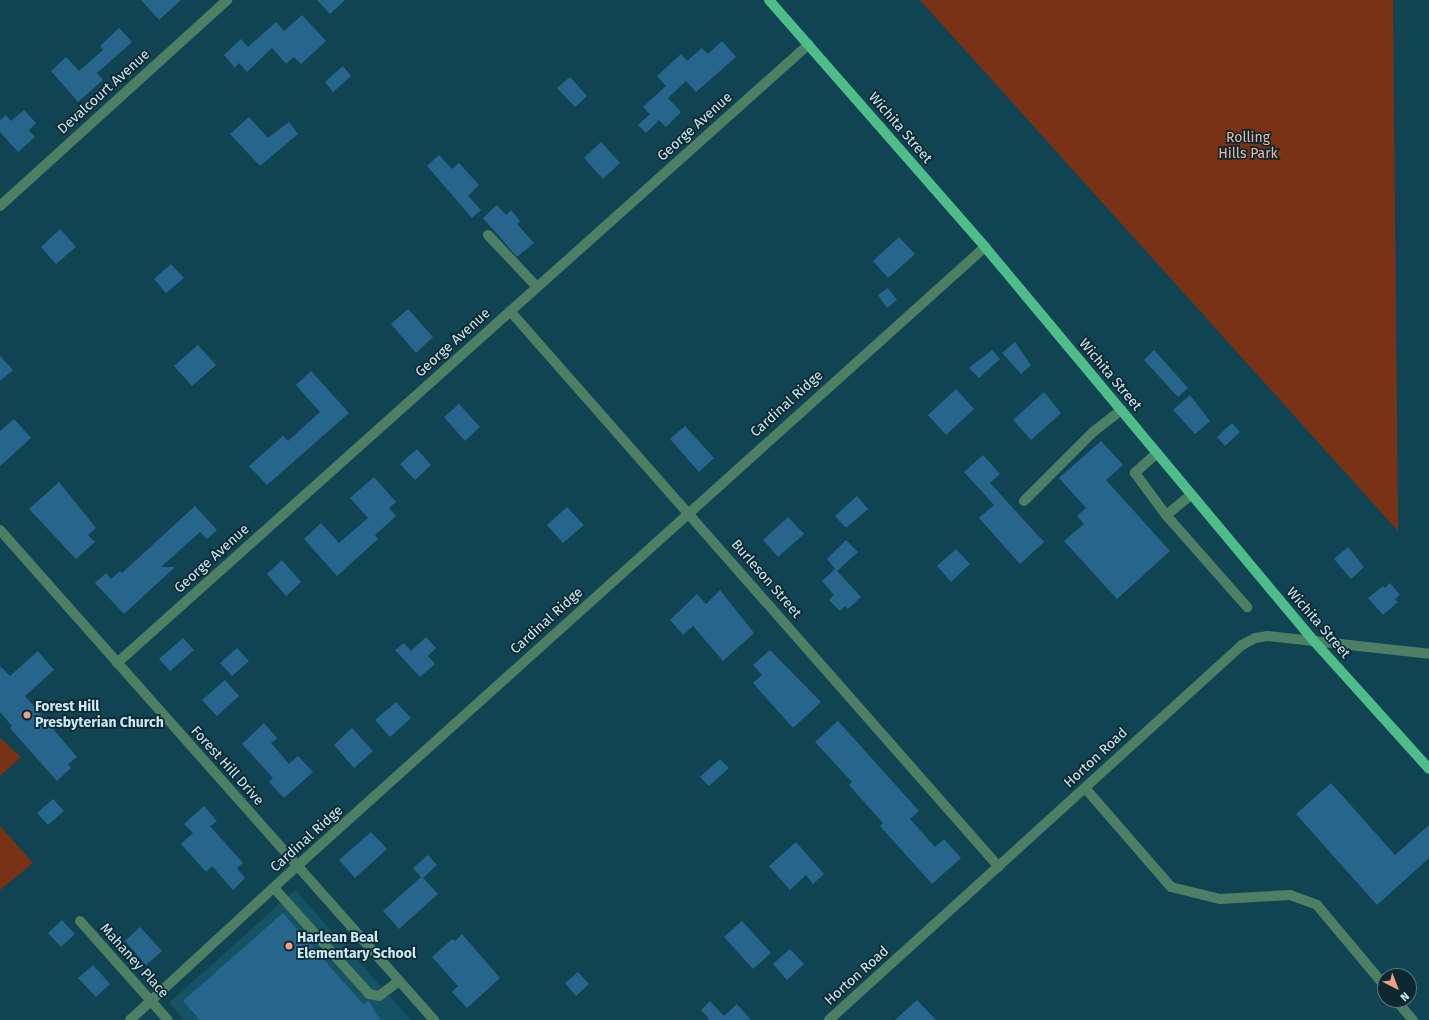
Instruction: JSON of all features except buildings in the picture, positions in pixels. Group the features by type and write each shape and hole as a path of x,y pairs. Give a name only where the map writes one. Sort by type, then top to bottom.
{"main road":[{"name":"Wichita Street","path":"768,0 809,44 985,247 1313,640 1429,769"}],"street":[{"name":"Devalcourt Avenue","path":"0,206 227,0"},
{"name":"George Avenue","path":"117,662 809,44"},
{"path":"488,235 537,287"},
{"name":"Cardinal Ridge","path":"130,1020 152,1002 297,866 985,247"},
{"name":"Burleson Street","path":"510,311 689,512 999,867"},
{"path":"1024,501 1093,432 1121,410"},
{"path":"1157,453 1135,472 1166,515 1247,607"},
{"path":"1166,515 1191,495"},
{"name":"Forest Hill Drive","path":"0,530 434,1020"},
{"name":"Horton Road","path":"828,1020 999,867 1242,645 1255,638 1267,636 1429,654"},
{"path":"1085,788 1171,887 1220,899 1290,895 1317,905 1377,976"},
{"path":"274,888 369,994 379,996 399,981"},
{"name":"Mahaney Place","path":"80,921 168,1020"},
{"path":"1403,1008 1413,1020"}],"shaded area":[{"name":"Harlean Beal Elementary School","path":"295,890 411,1020 184,1020 169,1003"}],"green space":[{"name":"Rolling Hills Park","path":"920,0 1393,0 1398,531"},
{"path":"0,738 21,757 0,776"},
{"path":"0,826 33,863 0,890"}],"place":[{"name":"Forest Hill Presbyterian Church","path":"27,715"},
{"name":"Harlean Beal Elementary School","path":"289,946"}]}
